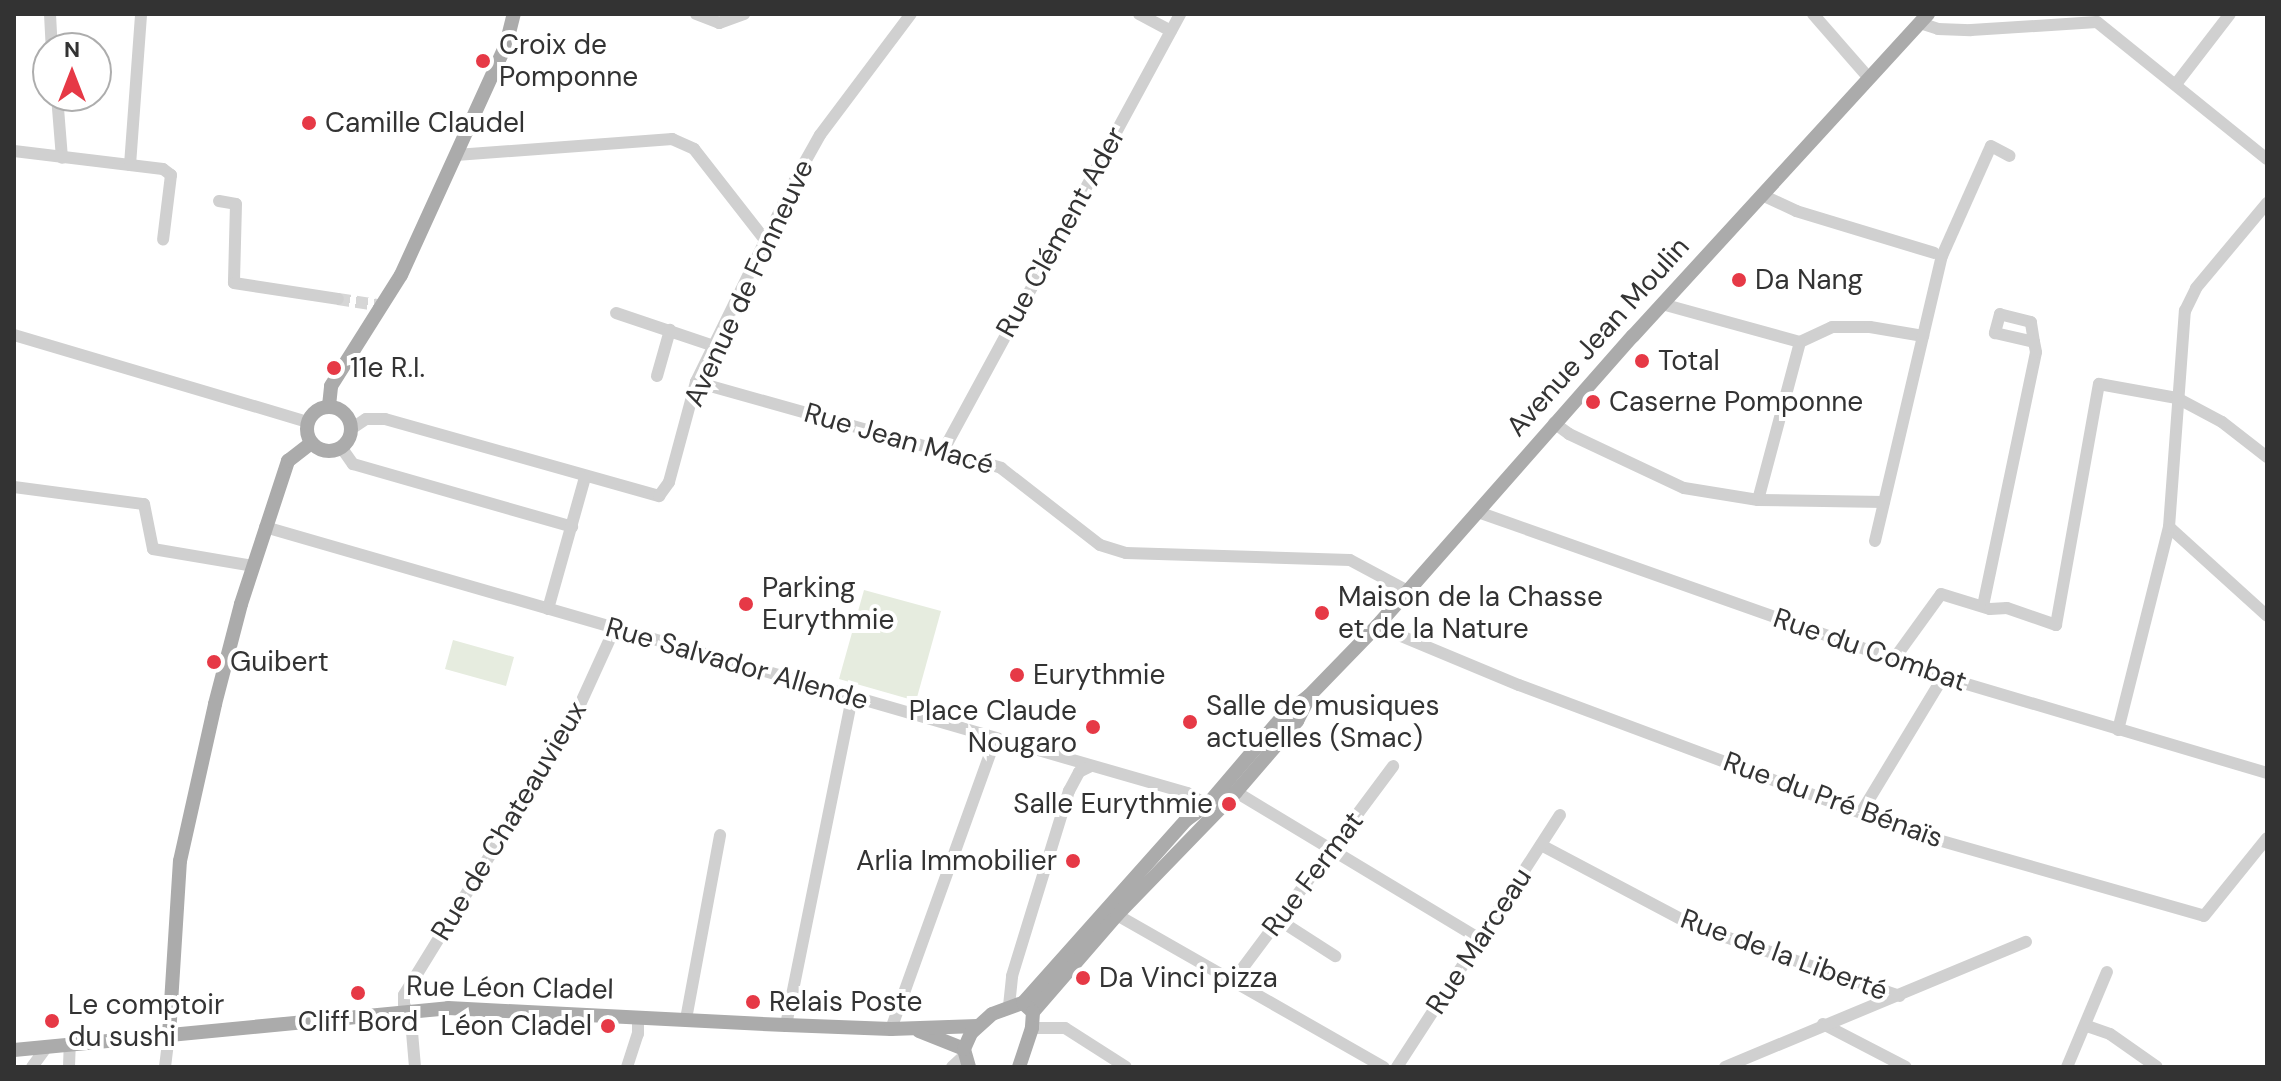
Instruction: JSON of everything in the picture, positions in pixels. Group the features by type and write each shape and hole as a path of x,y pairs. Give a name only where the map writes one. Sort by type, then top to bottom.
{"main road":[{"path":"329,406 331,386 401,275 506,45 514,14"},
{"name":"Avenue Jean Moulin","path":"1232,785 1273,738 1297,721 1309,696 1377,626 1554,423 1924,18"},
{"path":"329,406 342,411 351,429 341,447 329,451 311,443 307,422 315,411 329,406"},
{"path":"169,1035 180,861 215,704 253,566 288,461 311,443"},
{"path":"1022,1007 1186,820 1232,785"},
{"path":"966,1057 978,1026 1022,1007 1117,915 1232,785"},
{"path":"1022,1007 1032,1028 1023,1065"},
{"name":"Rue Léon Cladel","path":"14,1050 407,1011 496,1008 891,1029 978,1026"},
{"name":"Rue Léon Cladel","path":"911,1029 966,1057"}],"street":[{"path":"130,165 141,14"},
{"path":"696,14 719,23 744,14"},
{"name":"Avenue de Fonneuve","path":"351,429 366,419 385,419 659,496 666,490 696,382 820,135 911,14"},
{"path":"1139,14 1171,31"},
{"name":"Rue Clément Ader","path":"943,451 1180,14"},
{"path":"1813,14 1868,77"},
{"path":"2176,84 2230,14"},
{"path":"1924,18 1938,29 1971,30 2097,22 2267,159"},
{"path":"58,112 62,158"},
{"path":"456,155 654,137 672,139 694,149 766,241"},
{"path":"1875,541 1923,336 1938,254 1991,146 2010,156"},
{"path":"14,151 163,169 171,175 163,240"},
{"path":"1762,195 1796,211 1938,254"},
{"path":"219,201 236,204 234,283 338,299"},
{"path":"2118,730 2169,527 2185,311 2196,288 2267,203"},
{"path":"1662,304 1800,342 1832,327 1870,327 1923,336"},
{"path":"616,313 714,346"},
{"path":"657,376 670,330"},
{"path":"14,335 307,422"},
{"path":"1758,500 1800,342"},
{"path":"1983,606 2036,352 2034,342"},
{"name":"Rue Jean Macé","path":"696,382 1001,468 1100,545 1126,553 1350,560 1406,590"},
{"path":"1894,659 1941,594 1983,606 2007,608 2056,625 2099,384 2177,398 2222,422 2267,457"},
{"path":"1554,423 1569,434 1684,488 1758,500 1884,502"},
{"path":"341,447 353,464 572,527"},
{"path":"548,609 585,477"},
{"path":"14,487 144,504 153,549 253,566"},
{"name":"Rue du Combat","path":"1478,512 1943,677 2267,773"},
{"name":"Rue Salvador Allende","path":"265,527 1187,793 1207,805"},
{"path":"2169,527 2267,616"},
{"name":"Rue du Pré Bénaïs","path":"1377,626 1519,685 1917,834 2204,916 2267,838"},
{"name":"Rue de Chateauvieux","path":"407,1011 404,995 573,720 615,628"},
{"path":"1862,811 1943,677"},
{"path":"786,1025 852,697"},
{"path":"891,1029 996,738"},
{"path":"1063,757 1069,791"},
{"path":"1022,1007 1012,976 1069,791 1079,772 1091,766"},
{"name":"Rue Fermat","path":"1233,981 1393,766"},
{"path":"1232,785 1480,939"},
{"name":"Rue Marceau","path":"1397,1067 1560,815"},
{"path":"686,1019 720,835"},
{"name":"Rue de la Liberté","path":"1541,845 1696,927 1900,996"},
{"path":"1117,915 1384,1067"},
{"path":"1279,920 1335,956"},
{"path":"1725,1067 2026,942"},
{"path":"2067,1067 2087,1026 2107,972"},
{"path":"407,1011 411,1020 415,1067"},
{"path":"627,1067 638,1034 638,1017"},
{"path":"1823,1024 1906,1067"},
{"path":"2087,1026 2110,1034 2157,1067"},
{"path":"1032,1028 1065,1028 1126,1067"},
{"path":"165,1067 169,1035"},
{"path":"69,1067 70,1044"},
{"path":"32,1067 47,1046"},
{"path":"952,1067 966,1057"}],"shaded area":[{"path":"864,590 941,611 916,701 839,679"},
{"path":"453,640 514,657 506,686 445,669"}],"tunnel":[{"path":"338,299 383,306"}],"place":[{"name":"Croix de Pomponne","path":"483,61"},
{"name":"Camille Claudel","path":"309,123"},
{"name":"Da Nang","path":"1739,280"},
{"name":"Total","path":"1642,361"},
{"name":"11e R.I.","path":"334,368"},
{"name":"Caserne Pomponne","path":"1593,402"},
{"name":"Parking Eurythmie","path":"746,604"},
{"name":"Maison de la Chasse et de la Nature","path":"1322,613"},
{"name":"Guibert","path":"214,662"},
{"name":"Eurythmie","path":"1017,675"},
{"name":"Salle de musiques actuelles (Smac)","path":"1190,722"},
{"name":"Place Claude Nougaro","path":"1093,727"},
{"name":"Salle Eurythmie","path":"1229,804"},
{"name":"Arlia Immobilier","path":"1073,861"},
{"name":"Da Vinci pizza","path":"1083,978"},
{"name":"Cliff Bord","path":"358,993"},
{"name":"Relais Poste","path":"753,1002"},
{"name":"Le comptoir du sushi","path":"52,1021"},
{"name":"Léon Cladel","path":"608,1026"}]}
